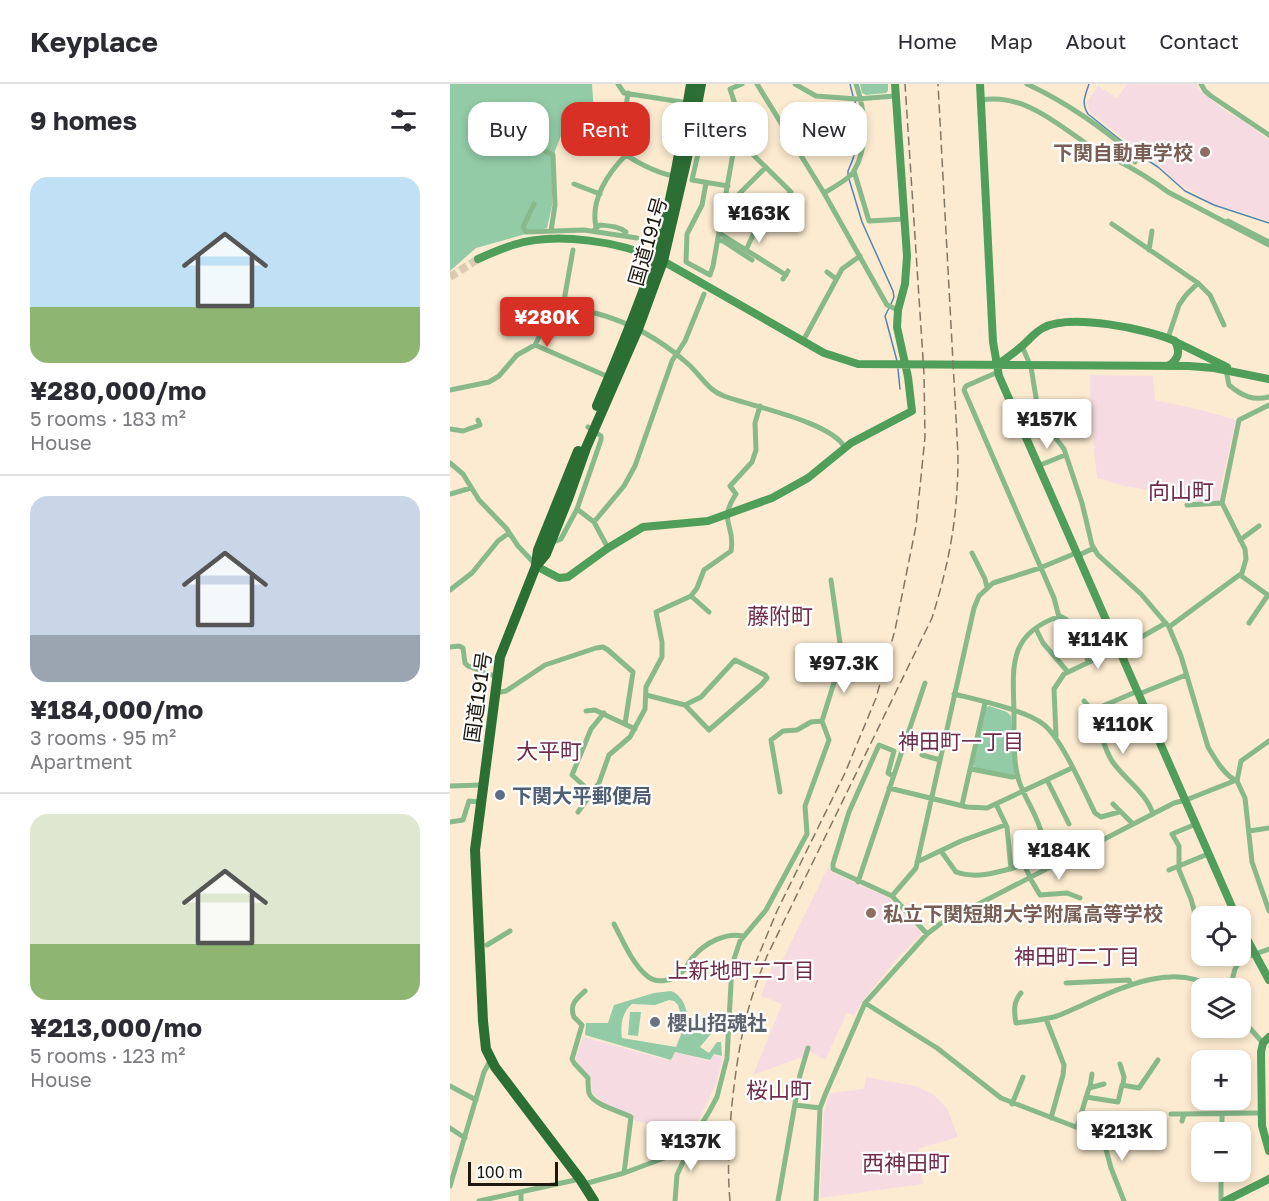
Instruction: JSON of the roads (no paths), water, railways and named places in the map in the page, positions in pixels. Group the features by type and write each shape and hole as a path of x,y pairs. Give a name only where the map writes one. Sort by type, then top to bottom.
{"highway":[{"name":"国道191号","path":"688,102 691,84"},
{"name":"国道191号","path":"700,102 701,84"},
{"name":"国道191号","path":"659,259 678,156"},
{"name":"国道191号","path":"594,1201 582,1181 490,1059 486,1049 475,850 502,647 536,566 537,550 634,327 659,259 690,156"}],"street":[{"path":"618,84 624,93 682,102"},
{"path":"734,102 730,89 742,84"},
{"path":"757,84 824,193 886,305 896,309"},
{"path":"795,84 816,96 850,99 895,96"},
{"path":"824,193 853,172 861,152 863,134 856,84"},
{"path":"450,463 463,474 479,500 536,566 559,578 568,577 643,527 701,522 726,516 787,492 820,470 845,448 912,411 909,377 898,339 896,309 906,275 895,84"},
{"path":"980,84 993,342 997,369 1231,906"},
{"path":"1027,84 1085,116 1136,156 1135,162"},
{"path":"1201,84 1211,96 1269,135"},
{"path":"627,102 628,93"},
{"path":"981,100 999,98 1035,110 1099,152 1135,170 1168,192 1269,244"},
{"path":"549,152 553,154 555,205 551,231"},
{"path":"595,229 595,206 609,172 625,156"},
{"path":"628,156 664,174 674,176"},
{"path":"695,156 692,180 728,186"},
{"path":"706,183 702,205 687,234 686,262 710,275 733,156"},
{"path":"746,250 753,235 791,192 755,156"},
{"path":"762,224 736,201 736,197 766,166"},
{"path":"853,172 869,222 904,219"},
{"path":"574,184 600,194"},
{"path":"534,204 523,227 526,232 595,229 609,226 620,228 636,238 608,234 595,229"},
{"path":"1112,224 1198,283 1210,295 1224,325"},
{"path":"605,244 612,230 626,232"},
{"path":"1149,250 1152,231"},
{"path":"719,233 786,275"},
{"path":"478,260 512,245 533,240 579,240 637,251 659,259 818,349 847,362 869,366 1214,368 1269,379"},
{"path":"718,240 752,260"},
{"path":"562,324 573,250"},
{"path":"803,341 844,266 860,256"},
{"path":"827,272 836,279"},
{"path":"1167,367 1178,356 1178,347 1172,339 1180,304 1185,295 1198,283"},
{"path":"594,522 624,486 636,466 651,417 675,354 685,341 704,294"},
{"path":"450,390 493,380 506,370 517,356 535,345 543,329 595,313 646,333 690,364 713,391 722,396 788,415 824,430 840,440 845,448"},
{"path":"1059,617 1059,610 964,390 966,386 997,369 1041,329 1062,322 1136,329 1172,339 1237,372"},
{"path":"535,345 612,378"},
{"path":"1022,346 1031,367 1039,416 1060,443 1082,503 1094,548 1103,560 1144,597 1167,625 1177,645 1208,747 1236,781 1245,798 1252,862 1269,911"},
{"path":"1226,370 1229,386 1242,395 1258,399 1269,398"},
{"path":"1119,812 1101,817 1095,813 1056,736 1054,688 1067,671 1167,625 1240,574 1246,559 1245,549 1222,503 1237,424 1239,420 1269,405"},
{"path":"578,813 599,783 609,755 630,737 645,709 646,687 663,657 663,642 656,612 691,596 697,588 700,574 730,551 731,532 726,516 729,505 736,494 730,486 749,466 755,455 755,423 760,406"},
{"path":"450,429 463,431 480,425 478,420"},
{"path":"556,541 561,539 577,509 600,440 601,436 591,428"},
{"path":"1038,466 1065,455"},
{"path":"450,494 471,488"},
{"path":"1187,505 1222,503"},
{"path":"577,509 594,522 608,549"},
{"path":"1240,540 1258,526"},
{"path":"450,590 472,573 498,541 509,533"},
{"path":"892,896 913,872 917,862 974,608 979,596 987,587 998,581 1094,548"},
{"path":"972,553 987,587"},
{"path":"1240,574 1268,595 1249,623"},
{"path":"479,1201 624,1173 667,1157 689,1142 709,1112 722,1081 728,1052 732,965 743,936 766,910 807,834 806,806 829,740 822,721 842,657 831,580"},
{"path":"691,596 710,612"},
{"path":"941,851 946,861 958,873 982,876 1024,865 1042,838 1042,832 1018,776 1014,659 1021,644 1036,629 1059,617 1066,619 1074,628 1088,662"},
{"path":"1036,629 1042,643 1067,671"},
{"path":"450,647 463,648 465,663 468,666 497,677"},
{"path":"496,693 506,691 544,665 603,647 633,672 625,724"},
{"path":"646,694 685,705 709,730 761,685 766,678 765,675 735,660 700,697 685,705"},
{"path":"1091,711 1186,675"},
{"path":"858,882 925,682"},
{"path":"954,694 1035,719 1056,736"},
{"path":"1084,701 1097,721 1102,741 1112,761 1147,801 1153,814"},
{"path":"962,805 985,703"},
{"path":"586,711 595,710 604,713 635,729"},
{"path":"593,794 572,775 591,729 604,713"},
{"path":"780,792 771,740 783,731 798,730 811,722 822,721"},
{"path":"1236,781 1241,761 1269,741"},
{"path":"893,776 888,773 894,751 879,746 849,812 833,869 892,896 927,934"},
{"path":"922,755 940,760"},
{"path":"889,788 962,805 987,808 1072,768"},
{"path":"971,769 1012,777 1018,776"},
{"path":"1047,780 1069,824"},
{"path":"816,1201 820,1108 865,1003 927,934 940,924 1174,803 1236,781"},
{"path":"450,786 482,785"},
{"path":"450,822 463,820 469,801 480,802"},
{"path":"996,804 1005,825 1011,868"},
{"path":"1113,804 1132,824"},
{"path":"1193,906 1179,870 1179,846 1173,834 1196,824"},
{"path":"917,862 1005,825"},
{"path":"1249,831 1269,828"},
{"path":"1169,870 1208,854"},
{"path":"1024,865 1040,895 1067,893 1080,898"},
{"path":"614,924 641,969 648,977 658,981 668,980 681,973 694,956 719,939 743,936"},
{"path":"487,945 510,931"},
{"path":"1251,948 1269,980"},
{"path":"1251,955 1269,949"},
{"path":"1021,993 1016,999 1014,1011 1016,1023 1046,1018 1142,981 1183,977 1191,979"},
{"path":"1066,983 1129,980 1131,985"},
{"path":"585,991 575,1000 572,1007 574,1017 582,1025 572,1059 588,1078 591,1097 606,1107 631,1117 624,1173"},
{"path":"865,1003 937,1048 993,1093 1012,1104 1099,1136 1104,1142 1124,1201"},
{"path":"1046,1018 1064,1065 1051,1118"},
{"path":"1251,1027 1266,1040 1261,1052 1265,1081 1262,1126 1269,1151"},
{"path":"778,1201 808,1048"},
{"path":"450,1186 490,1059"},
{"path":"1123,1085 1139,1088 1158,1060"},
{"path":"1086,1097 1118,1102 1125,1077 1120,1064"},
{"path":"1077,1127 1092,1074"},
{"path":"1012,1104 1023,1077"},
{"path":"1090,1087 1104,1084"},
{"path":"450,1086 476,1100"},
{"path":"795,1105 820,1108"},
{"path":"1171,1114 1257,1113"},
{"path":"1182,1121 1184,1114"},
{"path":"1222,1114 1222,1122"},
{"path":"450,1128 465,1138"},
{"path":"675,1201 677,1175 688,1151 689,1142"},
{"path":"1222,1182 1223,1201 1269,1179"},
{"path":"521,1192 521,1201"}],"waterway":[{"path":"850,84 853,96"},
{"path":"1089,84 1084,103 1088,114 1158,167 1185,191 1214,205 1269,223"},
{"path":"848,175 857,137 858,119 855,101"},
{"path":"849,179 862,222 893,291 894,297 891,304"},
{"path":"889,308 885,316 897,361"},
{"path":"898,369 900,389"}],"tunnel":[{"path":"450,277 478,259"}],"railway":[{"path":"755,964 777,911 845,773 876,698 895,630 916,526 925,437 924,374 905,84"},
{"path":"730,1201 729,1152 737,1065 748,1011 759,975 932,618 952,538 958,455 938,84"}],"place":[{"name":"下関自動車学校","path":"1205,152"},
{"name":"下関大平郵便局","path":"500,795"},
{"name":"私立下関短期大学附属高等学校","path":"871,913"},
{"name":"櫻山招魂社","path":"655,1022"}],"district":[{"name":"向山町","path":"1181,490"},
{"name":"藤附町","path":"780,615"},
{"name":"神田町一丁目","path":"961,741"},
{"name":"大平町","path":"549,750"},
{"name":"神田町二丁目","path":"1077,956"},
{"name":"上新地町二丁目","path":"741,970"},
{"name":"桜山町","path":"779,1089"},
{"name":"西神田町","path":"906,1162"}]}
